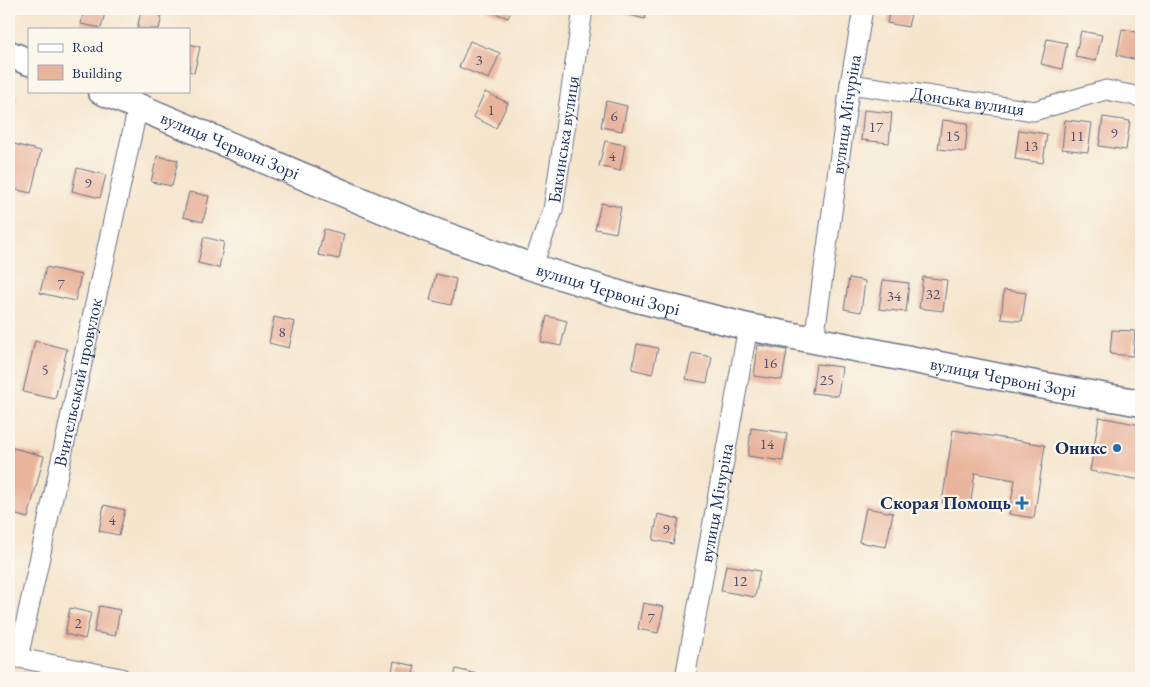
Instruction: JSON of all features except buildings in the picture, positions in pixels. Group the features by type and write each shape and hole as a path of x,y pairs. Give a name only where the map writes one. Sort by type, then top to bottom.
{"street":[{"name":"Бакинська вулиця","path":"532,267 553,210 583,9"},
{"name":"вулиця Мічуріна","path":"814,340 850,84 864,9"},
{"path":"9,54 28,62"},
{"name":"Донська вулиця","path":"850,84 1034,111 1106,90 1141,97"},
{"name":"вулиця Червоні Зорі","path":"103,92 428,229 532,267 625,296 748,327 1040,385 1141,403"},
{"name":"Вчительський провулок","path":"13,657 138,106"},
{"name":"вулиця Мічуріна","path":"685,678 748,327"},
{"path":"13,657 121,678"}],"place":[{"name":"Оникс","path":"1117,448"},
{"name":"Скорая Помощь","path":"1022,503"}]}
